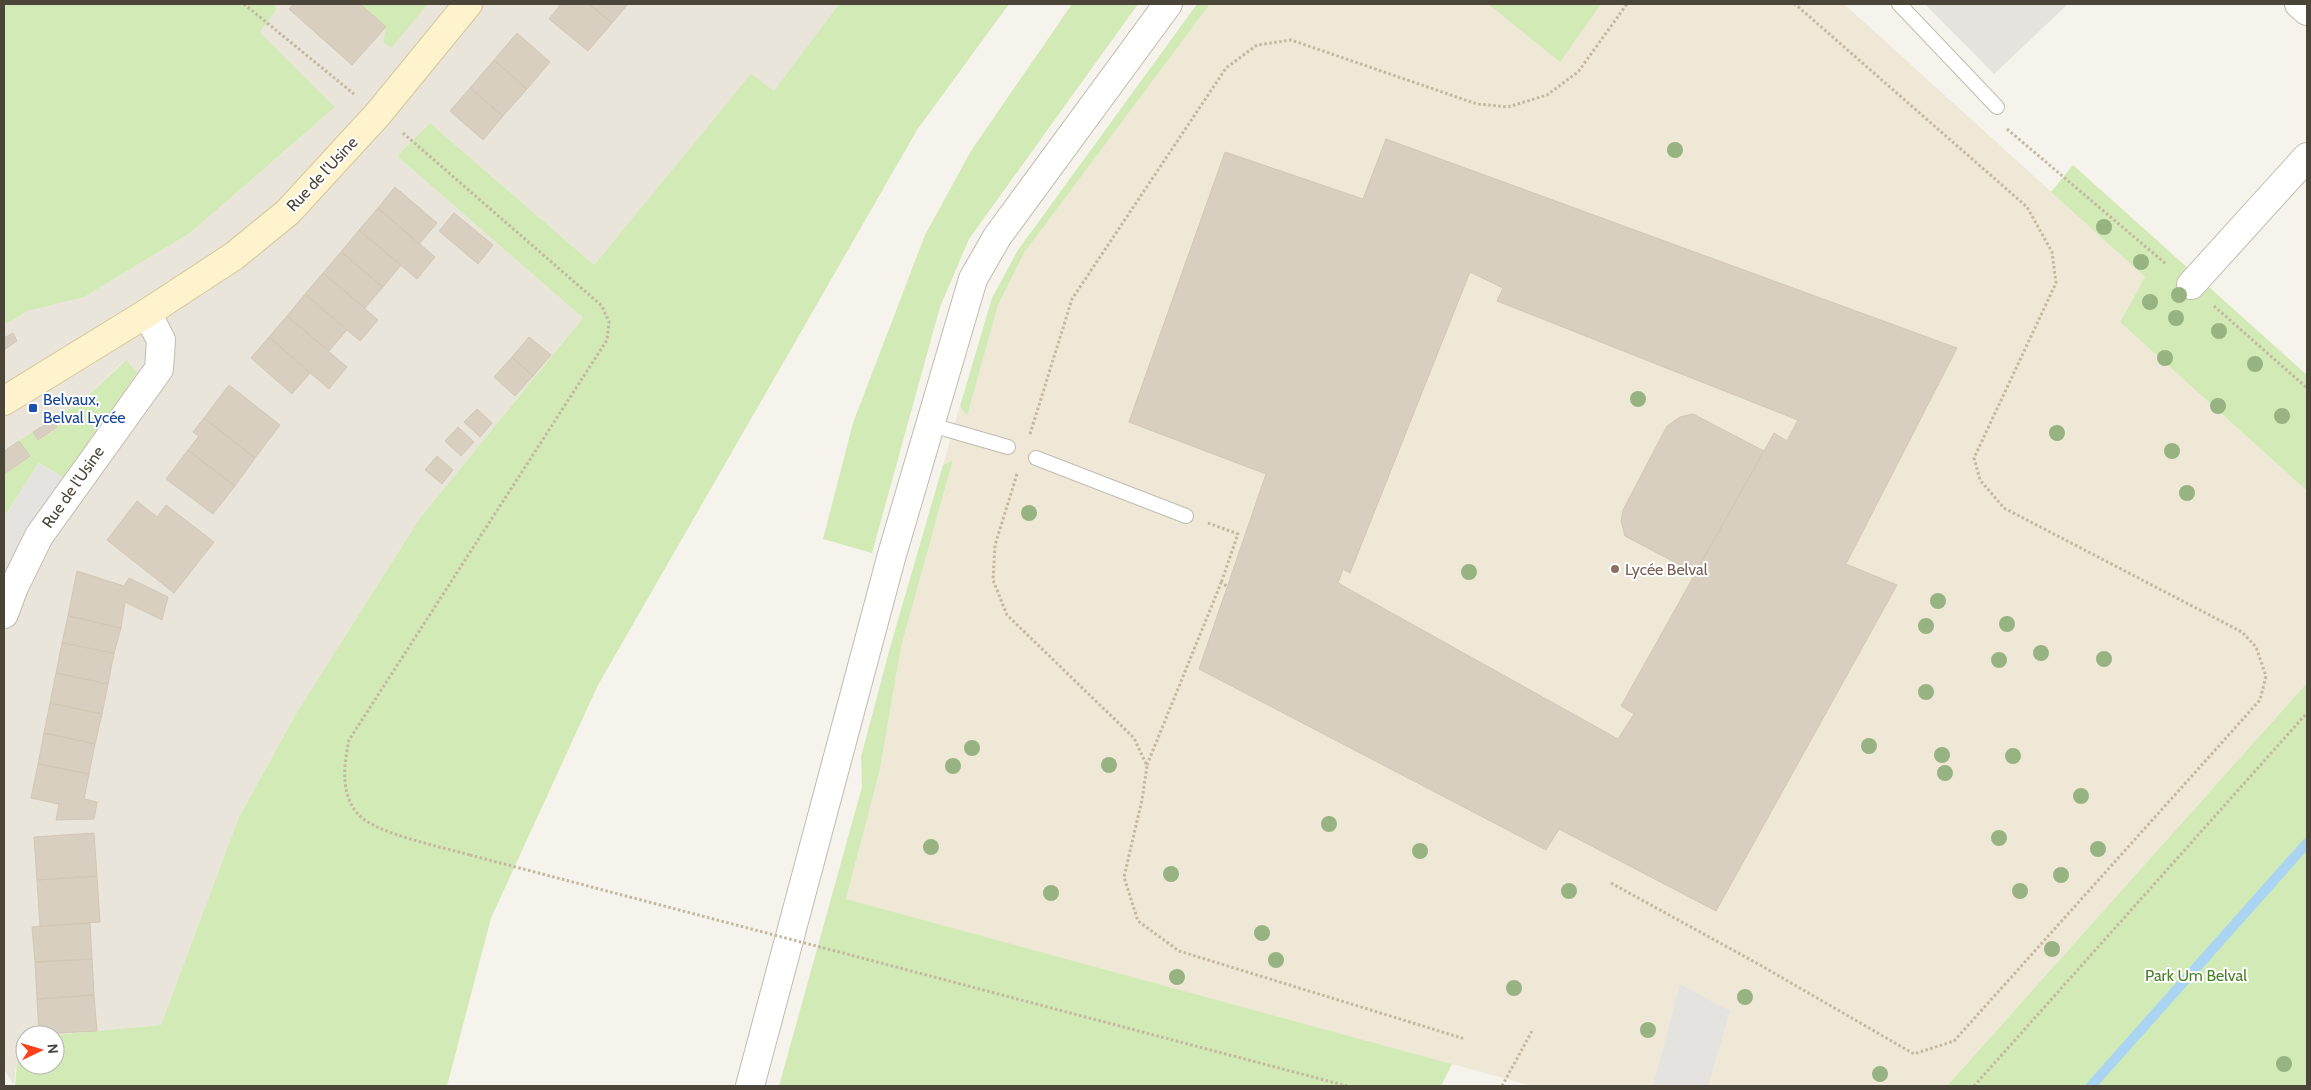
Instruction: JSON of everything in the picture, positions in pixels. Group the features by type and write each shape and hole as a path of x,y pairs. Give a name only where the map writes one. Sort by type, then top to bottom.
{"main road":[{"name":"Rue de l'Usine","path":"4,400 147,313 234,256 288,212 378,114 468,4"}],"street":[{"path":"750,1086 890,558 928,424 973,279 997,237 1168,4"},
{"path":"2299,4 2307,11"},
{"path":"2191,285 2307,157"},
{"name":"Rue de l'Usine","path":"4,614 14,587 39,536 158,369 161,340 147,313"}],"lane":[{"path":"1898,4 1997,107"},
{"path":"928,424 1008,447"},
{"path":"1036,458 1186,516"}],"path":[{"path":"244,4 412,140 602,306 609,322 607,340 349,740 344,766 347,793 358,815 383,830 470,855 1347,1086"},
{"path":"1477,104 1508,107 1548,95 1578,72 1628,4"},
{"path":"1611,883 1760,965 1914,1054 1954,1040 2260,700 2266,676 2256,647 2242,632 2004,508 1980,480 1974,458 2056,283 2052,252 2027,206 1795,4"},
{"path":"2005,128 2079,190"},
{"path":"1147,766 1221,583 1238,534 1186,516"},
{"path":"1221,583 1227,586"},
{"path":"1974,1086 2307,713"},
{"path":"1502,1086 1532,1031"}],"shaded area":[{"path":"275,4 360,4 386,27 383,42 391,47 428,4 839,4 774,92 751,75 594,265 430,123 397,156 583,318 420,518 297,712 239,817 161,1025 65,1034 65,1025 15,1025 14,1085 4,1069 4,614 64,478 125,360 86,398 4,451 4,325 28,311 84,297 190,233 335,107 260,32 275,10"},
{"name":"Lycée Belval","path":"1210,4 1844,4 2145,277 2120,322 2307,491 2307,683 1947,1086 1532,1086 846,899 880,769 901,647 953,461 943,465 960,406 967,415 998,305 1024,253"},
{"path":"1925,4 2068,4 1994,74"},
{"path":"39,463 64,478 4,582 4,517"},
{"path":"1680,984 1730,1011 1708,1086 1653,1086"}],"green space":[{"path":"4,4 275,4 276,10 260,32 335,107 190,233 84,297 28,311 4,325"},
{"path":"360,4 428,4 391,48 383,42 386,27"},
{"path":"839,4 1009,4 917,130 598,685 491,918 447,1086 15,1086 16,1075 65,1075 65,1034 161,1025 239,817 297,712 420,518 583,318 397,156 430,123 594,265 751,74 774,91"},
{"path":"1072,4 1138,4 969,239 940,307 872,553 823,539 853,423 925,235 971,151"},
{"path":"1197,4 1210,4 1024,253 998,305 967,416 960,406 992,298 1018,250"},
{"path":"1488,4 1601,4 1560,62"},
{"path":"2073,165 2307,375 2307,491 2120,322 2145,277 2051,192"},
{"path":"126,360 137,373 64,478 39,463 4,517 4,474 30,456 19,441 33,432 39,440 57,428 52,420 86,398"},
{"path":"953,460 901,647 880,769 846,899 1452,1064 1441,1086 779,1086 862,787 861,757 891,644 943,465"},
{"name":"Park Um Belval","path":"2307,683 2307,1086 1947,1086"}],"building":[{"path":"294,4 360,4 386,27 352,65 289,9"},
{"path":"561,4 589,4 612,23 588,51 549,19"},
{"path":"589,4 628,4 612,23"},
{"path":"517,33 550,62 527,89 494,60"},
{"path":"494,60 527,89 503,116 470,88"},
{"path":"470,88 503,116 483,140 450,111"},
{"name":"Lycée Belval","path":"1386,139 1957,348 1846,564 1897,585 1716,911 1559,829 1546,850 1199,669 1266,474 1129,422 1225,152 1363,199","holes":["1470,272 1503,288 1497,301 1798,420 1787,441 1774,433 1621,706 1634,714 1618,739 1338,583 1343,569 1350,573"]},
{"path":"395,187 437,223 419,244 378,208"},
{"path":"378,208 435,257 417,279 359,230"},
{"path":"454,213 493,245 478,264 439,231"},
{"path":"359,230 401,265 383,287 341,252"},
{"path":"341,252 383,287 365,308 323,273"},
{"path":"323,273 378,320 360,341 305,294"},
{"path":"305,294 347,330 329,351 287,316"},
{"path":"287,316 347,367 329,389 269,337"},
{"path":"13,333 17,341 4,350 4,338"},
{"path":"269,337 310,373 292,394 251,358"},
{"path":"529,337 551,355 533,376 512,357"},
{"path":"512,357 533,376 515,396 494,377"},
{"path":"229,385 280,425 255,458 204,418"},
{"path":"477,409 492,423 480,437 464,422"},
{"path":"1693,414 1764,451 1695,573 1625,536 1621,521 1623,510 1667,426 1680,417"},
{"path":"204,418 255,458 235,486 188,450 199,436 193,432"},
{"path":"52,420 57,427 38,440 33,432"},
{"path":"458,427 474,442 461,456 445,441"},
{"path":"19,441 30,456 4,474 4,451"},
{"path":"188,450 235,486 213,514 166,479"},
{"path":"437,456 453,470 442,484 425,470"},
{"path":"137,501 157,517 166,505 214,542 174,593 107,540"},
{"path":"77,571 124,586 129,578 168,597 162,620 125,602 121,628 68,616"},
{"path":"68,616 121,628 114,653 62,643"},
{"path":"62,643 114,653 108,684 56,673"},
{"path":"56,673 108,684 102,714 50,703"},
{"path":"50,703 102,714 95,744 44,733"},
{"path":"44,733 95,744 89,774 38,764"},
{"path":"38,764 89,774 84,799 97,802 94,819 56,820 59,804 31,798"},
{"path":"94,833 97,876 37,880 34,837"},
{"path":"97,876 100,922 40,926 37,880"},
{"path":"90,923 92,959 35,962 32,927"},
{"path":"92,959 94,995 37,999 35,962"},
{"path":"94,995 97,1031 65,1033 65,1025 38,1025 37,999"}],"waterway":[{"path":"2091,1086 2307,843"}],"place":[{"name":"Belvaux, Belval Lycée","path":"33,408"},
{"name":"Lycée Belval","path":"1615,569"}]}
